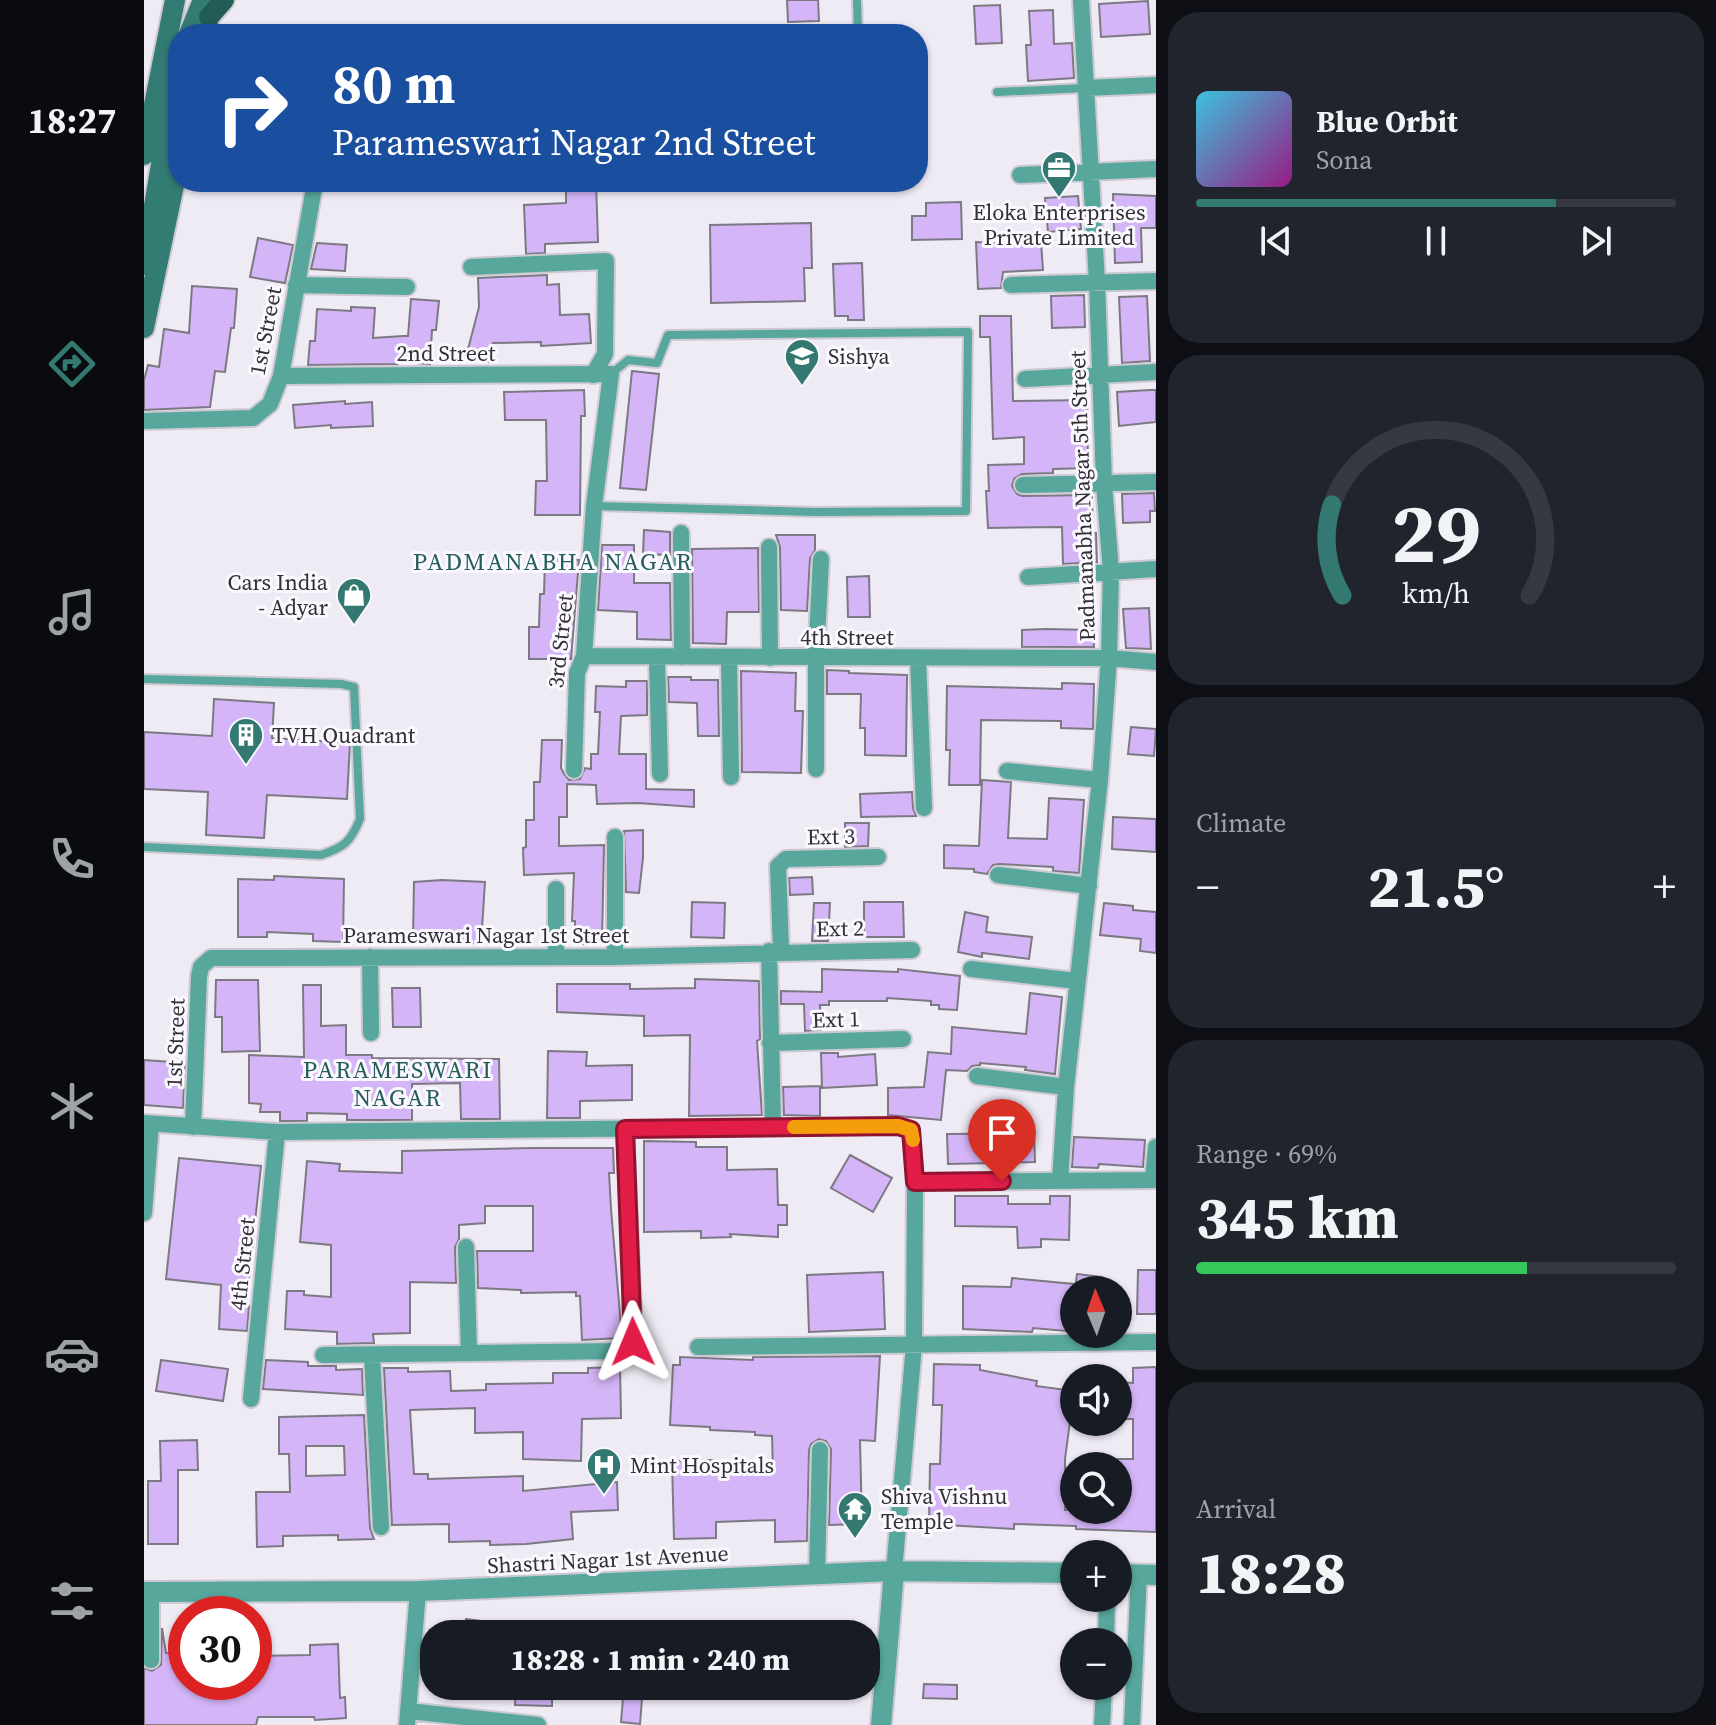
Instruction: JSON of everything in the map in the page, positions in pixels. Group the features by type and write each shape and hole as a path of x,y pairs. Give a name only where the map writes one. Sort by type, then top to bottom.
{"main road":[{"path":"175,0 180,24"},
{"path":"207,13 224,0"},
{"path":"144,149 168,76"},
{"path":"144,265 168,123"},
{"path":"144,328 173,192"}],"street":[{"name":"Padmanabha Nagar 5th Street","path":"1060,1181 1066,1087 1100,780 1109,658 1111,571 1104,484 1097,282 1081,0"},
{"path":"1085,88 1156,85"},
{"path":"1020,175 1156,169"},
{"name":"1st Street","path":"144,421 253,418 270,404 281,376 313,192"},
{"path":"471,267 606,261 605,354 593,375"},
{"path":"1011,285 1156,281"},
{"path":"296,285 407,287"},
{"path":"1025,379 1156,372"},
{"name":"2nd Street","path":"281,376 611,374"},
{"name":"3rd Street","path":"574,770 577,673 584,656 594,506 611,374"},
{"path":"1023,485 1156,482"},
{"path":"681,533 682,657"},
{"path":"769,547 770,658"},
{"path":"816,769 816,658 821,559"},
{"path":"1028,577 1156,569"},
{"name":"4th Street","path":"584,656 1109,658 1156,662"},
{"path":"657,657 660,774"},
{"path":"729,658 731,777"},
{"path":"918,659 924,808"},
{"path":"1007,771 1100,780"},
{"path":"615,837 615,957"},
{"name":"Ext 3","path":"775,951 778,866 781,861 878,857"},
{"path":"998,875 1089,886"},
{"path":"556,889 556,957"},
{"name":"Ext 2","path":"775,951 912,950"},
{"path":"773,1127 770,1043 775,951"},
{"name":"Parameswari Nagar 1st Street","path":"205,962 224,957 615,957 775,951"},
{"path":"370,957 371,1033"},
{"name":"1st Street","path":"193,1127 199,976 205,962"},
{"path":"971,969 1077,981"},
{"name":"Ext 1","path":"770,1043 903,1039"},
{"path":"977,1076 1066,1087"},
{"path":"144,1213 147,1124 277,1132 773,1127 905,1127 911,1130 915,1182 914,1345 881,1725"},
{"path":"323,1355 619,1351 631,1347 634,1337 625,1129"},
{"name":"4th Street","path":"251,1399 277,1132"},
{"path":"915,1182 1154,1180 1156,1147"},
{"path":"466,1247 469,1353"},
{"path":"698,1347 1156,1342"},
{"path":"372,1355 381,1527"},
{"path":"817,1574 820,1450"},
{"name":"Shastri Nagar 1st Avenue","path":"148,1593 418,1591 894,1571 1060,1573"},
{"path":"1132,1725 1148,1574"},
{"path":"418,1591 408,1718 538,1725"},
{"path":"148,1593 151,1660"},
{"path":"1102,1725 1103,1700"}],"lane":[{"path":"857,0 858,24"},
{"path":"997,92 1085,88"},
{"path":"594,506 815,512 966,511 968,332 668,335 657,363 628,360 611,374"},
{"path":"144,679 348,684 354,687 360,819 353,836 340,849 321,855 144,847"}],"building":[{"path":"787,0 818,0 819,21 788,22"},
{"path":"1148,1 1150,34 1101,37 1099,4"},
{"path":"1000,5 1002,43 976,44 974,6"},
{"path":"1053,10 1054,44 1072,43 1074,78 1028,81 1026,45 1031,45 1029,11"},
{"path":"566,192 596,192 598,242 545,244 545,253 526,254 524,205 566,203"},
{"path":"1113,194 1156,196 1156,228 1141,228 1142,262 1115,263"},
{"path":"1078,196 1081,229 1048,232 1045,198"},
{"path":"961,202 962,239 912,240 912,216 926,216 926,203"},
{"path":"811,223 812,268 804,268 805,301 711,303 710,225"},
{"path":"258,238 293,245 285,283 250,277"},
{"path":"976,242 1041,242 1043,270 1003,272 1001,288 978,289"},
{"path":"317,243 347,245 345,271 311,269"},
{"path":"862,263 864,320 835,316 833,264"},
{"path":"547,275 547,285 559,284 560,315 589,314 591,343 541,346 541,342 493,343 488,362 466,357 479,307 478,278"},
{"path":"192,286 237,289 234,328 231,328 225,372 215,371 210,407 144,410 144,380 148,365 159,367 164,329 189,333"},
{"path":"1084,295 1085,327 1052,328 1051,296"},
{"path":"1147,296 1150,361 1122,363 1119,297"},
{"path":"411,299 439,301 436,330 432,330 430,364 308,365 310,341 315,341 317,309 351,311 351,307 375,308 373,338 408,336"},
{"path":"980,316 1011,316 1013,401 1087,400 1088,468 1022,474 1014,479 1012,486 1022,496 1092,495 1097,562 1063,564 1062,527 988,528 988,465 1024,464 1024,437 993,439 990,337 980,337"},
{"path":"632,371 659,374 646,490 620,488"},
{"path":"584,390 580,515 535,515 536,481 547,481 546,420 505,420 504,392"},
{"path":"1156,390 1156,422 1119,426 1117,392"},
{"path":"345,401 345,404 372,402 373,426 295,428 293,405"},
{"path":"1154,493 1155,511 1150,511 1150,522 1123,523 1122,494"},
{"path":"644,530 670,532 670,555 643,554"},
{"path":"776,535 815,535 815,550 810,558 807,611 781,610 780,547"},
{"path":"602,545 634,545 634,583 670,583 671,640 637,639 637,612 598,610"},
{"path":"758,548 759,612 727,612 726,644 693,643 692,549"},
{"path":"545,559 579,560 571,659 529,659 529,627 539,627"},
{"path":"869,576 870,617 848,617 847,577"},
{"path":"1149,608 1151,649 1126,648 1123,609"},
{"path":"1022,630 1093,630 1094,647 1022,647"},
{"path":"827,670 907,675 906,756 865,755 865,728 860,728 861,694 827,694"},
{"path":"741,671 796,673 795,711 803,711 801,773 742,772"},
{"path":"668,677 718,680 719,736 698,736 697,703 669,702"},
{"path":"626,681 647,681 647,715 621,716 619,754 646,754 646,789 694,790 694,807 597,804 596,785 567,784 567,817 559,817 559,846 604,845 602,940 594,940 593,944 575,944 575,921 572,921 574,873 524,875 526,820 534,820 534,782 540,782 542,740 562,740 561,768 569,780 580,779 585,768 591,769 591,754 598,754 600,712 595,712 596,686 626,687"},
{"path":"1062,683 1094,684 1093,729 1061,728 1061,721 981,720 980,785 949,785 947,686 1062,689"},
{"name":"TVH Quadrant","path":"214,699 274,703 272,738 350,743 347,799 267,795 264,838 206,835 208,792 144,789 144,732 212,736"},
{"path":"1131,727 1156,729 1154,756 1128,754"},
{"path":"982,780 1011,782 1008,838 1047,839 1049,798 1084,800 1079,873 1053,871 1053,867 999,864 993,865 987,874 974,872 974,869 944,868 944,845 979,846"},
{"path":"912,792 916,816 861,817 860,794"},
{"path":"1113,817 1156,819 1156,852 1112,849"},
{"path":"845,823 869,823 868,846 845,847"},
{"path":"643,830 639,893 626,892 624,831"},
{"path":"274,876 344,879 343,942 313,941 313,934 267,932 267,937 238,937 238,879 274,880"},
{"path":"812,877 813,894 790,895 789,878"},
{"path":"414,882 485,882 481,944 413,936"},
{"path":"692,902 725,903 724,938 691,937"},
{"path":"864,902 903,902 904,937 864,937"},
{"path":"814,903 830,903 828,941 812,941"},
{"path":"1104,903 1156,912 1156,953 1140,951 1141,939 1100,935"},
{"path":"965,912 988,917 986,932 1032,937 1029,959 982,953 982,957 958,952"},
{"path":"822,969 898,972 898,969 960,976 957,1010 939,1009 939,1005 931,1005 931,1001 887,998 887,1001 829,1001 829,1005 820,1005 821,1030 805,1031 804,1004 781,1004 781,991 822,992"},
{"path":"695,979 759,981 760,1039 757,1041 762,1115 689,1116 690,1035 644,1036 644,1016 557,1012 557,984 630,984 630,989 695,988"},
{"path":"216,980 258,980 260,1051 222,1052 222,1017 215,1017"},
{"path":"303,985 321,985 321,1026 346,1025 346,1055 499,1059 500,1119 461,1119 460,1083 412,1084 412,1120 347,1120 347,1114 307,1113 307,1121 280,1121 280,1112 260,1112 261,1104 249,1103 249,1055 304,1057"},
{"path":"392,988 420,988 421,1027 393,1027"},
{"path":"1030,993 1062,997 1055,1074 1025,1070 1026,1067 980,1063 967,1071 946,1070 941,1120 888,1115 888,1088 924,1087 928,1052 951,1054 952,1027 1026,1034"},
{"path":"548,1051 587,1052 586,1066 632,1065 632,1100 580,1101 580,1118 547,1118"},
{"path":"821,1053 838,1053 838,1057 875,1054 877,1085 822,1088"},
{"path":"144,1060 185,1063 183,1108 144,1105"},
{"path":"820,1086 820,1116 784,1115 783,1087"},
{"path":"1034,1133 1035,1162 948,1164 947,1134"},
{"path":"1074,1137 1145,1140 1143,1167 1099,1164 1098,1168 1072,1167"},
{"path":"644,1141 696,1142 696,1147 727,1147 727,1170 777,1169 778,1205 787,1205 787,1225 778,1225 778,1237 730,1234 731,1237 701,1238 701,1231 644,1232"},
{"path":"613,1148 614,1173 609,1173 622,1338 582,1340 580,1296 576,1296 576,1292 521,1293 521,1290 478,1288 477,1251 533,1251 533,1206 485,1206 485,1223 459,1225 459,1239 455,1247 456,1283 410,1282 410,1333 373,1334 374,1343 337,1344 337,1332 285,1329 287,1291 331,1297 331,1245 300,1242 307,1161 340,1164 339,1171 402,1173 402,1151"},
{"path":"850,1155 892,1178 873,1212 831,1188"},
{"path":"179,1158 261,1166 246,1306 249,1306 247,1331 219,1329 221,1285 166,1279"},
{"path":"955,1196 1008,1196 1008,1204 1050,1204 1050,1196 1070,1196 1069,1240 1041,1239 1041,1247 1018,1248 1017,1227 955,1226"},
{"path":"1138,1270 1156,1270 1156,1314 1137,1314"},
{"path":"883,1272 885,1329 809,1332 807,1275"},
{"path":"1012,1278 1060,1283 1060,1330 963,1329 963,1286 1011,1287"},
{"path":"880,1356 875,1441 860,1440 862,1524 829,1525 831,1449 826,1441 819,1439 811,1444 809,1450 807,1541 775,1542 775,1520 716,1522 716,1538 674,1539 672,1461 715,1460 715,1472 773,1471 772,1436 670,1425 673,1365 680,1365 680,1357 753,1360 753,1357"},
{"path":"161,1360 228,1369 223,1401 156,1391"},
{"path":"266,1360 336,1366 336,1370 362,1369 363,1395 263,1389"},
{"path":"934,1364 980,1365 980,1370 1037,1381 1036,1386 1060,1389 1060,1436 1068,1436 1066,1452 1060,1452 1060,1524 1132,1524 1133,1368 1156,1367 1156,1532 1076,1529 1076,1526 1014,1524 1014,1529 929,1524 930,1464 940,1464 942,1405 933,1405"},
{"path":"620,1367 621,1418 582,1419 581,1461 523,1459 523,1432 475,1433 475,1408 410,1410 414,1474 428,1474 428,1479 523,1476 523,1491 617,1482 618,1510 571,1512 573,1539 526,1544 449,1542 449,1524 392,1525 384,1368 408,1368 408,1372 450,1371 451,1391 486,1390 486,1384 553,1383 553,1373 588,1373 588,1368"},
{"path":"364,1415 370,1528 374,1539 338,1540 338,1535 283,1536 283,1546 257,1547 256,1492 290,1492 289,1454 279,1454 279,1417","holes":["306,1446 344,1446 345,1475 306,1476"]},
{"path":"197,1440 198,1470 178,1470 178,1544 148,1544 148,1481 161,1481 160,1441"},
{"path":"162,1628 168,1653 168,1700 272,1700 272,1656 310,1655 310,1645 338,1644 340,1698 345,1697 346,1718 258,1717 256,1725 144,1725 144,1668 152,1671 161,1665"},
{"path":"924,1684 957,1685 957,1699 923,1698"},
{"path":"515,1700 552,1700 552,1706 515,1705"},
{"path":"623,1700 642,1700 640,1724 621,1722"}],"slow traffic":[{"path":"794,1127 898,1126 911,1130 913,1140"}],"place":[{"name":"Eloka Enterprises Private Limited","path":"1059,199"},
{"name":"Sishya","path":"802,387"},
{"name":"Cars India - Adyar","path":"354,626"},
{"name":"TVH Quadrant","path":"246,766"},
{"name":"Mint Hospitals","path":"604,1496"},
{"name":"Shiva Vishnu Temple","path":"855,1540"}],"district":[{"name":"PADMANABHA NAGAR","path":"553,562"},
{"name":"PARAMESWARI NAGAR","path":"398,1084"}],"route":[{"path":"633,1342 625,1129 898,1126 911,1130 913,1136 915,1182 1002,1181"}]}
